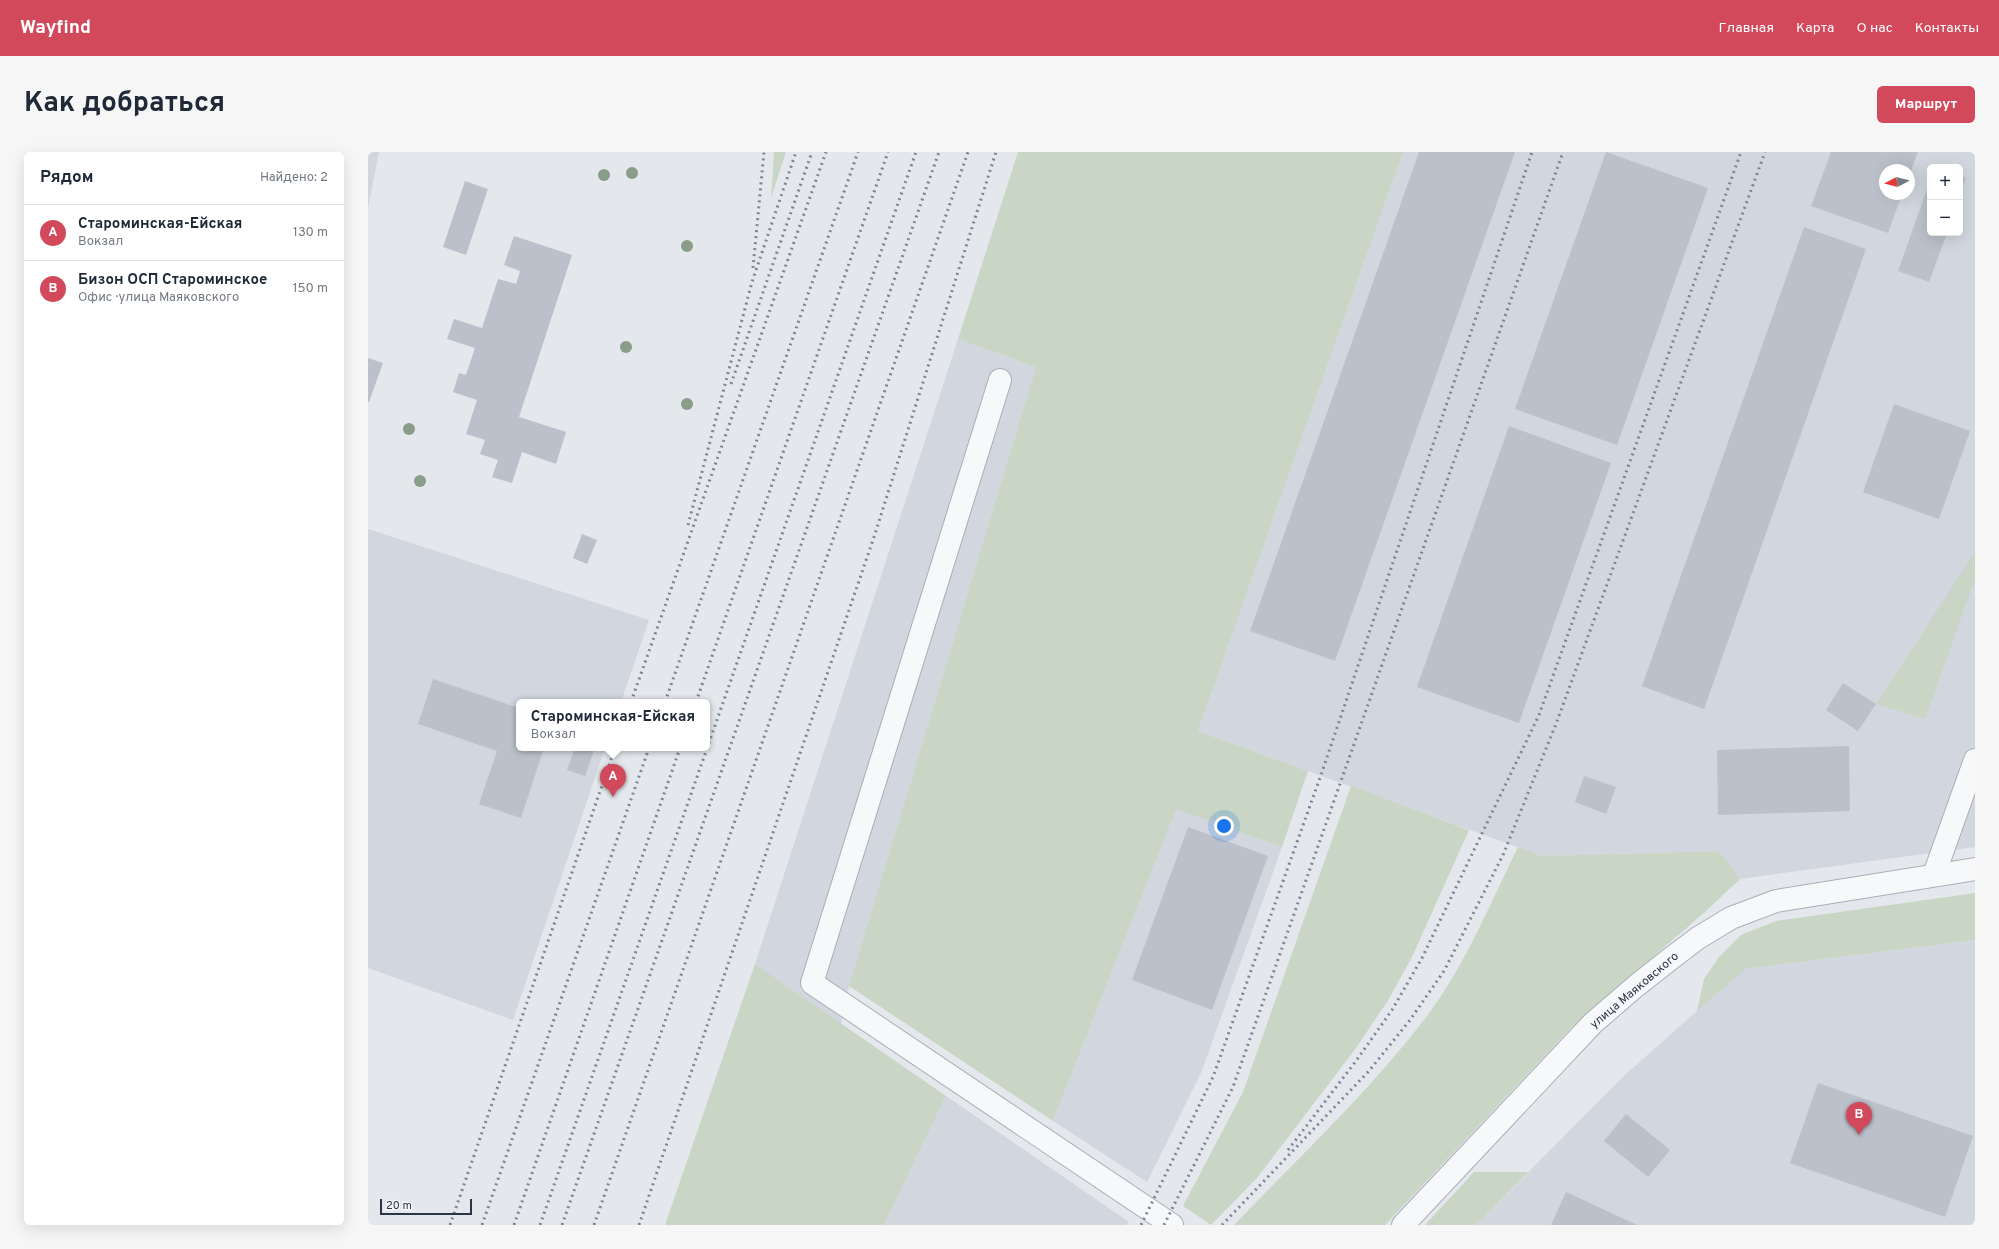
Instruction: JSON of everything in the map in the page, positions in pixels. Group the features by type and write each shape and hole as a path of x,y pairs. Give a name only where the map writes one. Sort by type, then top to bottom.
{"street":[{"path":"1000,380 812,983 1172,1225"},
{"path":"1934,875 1975,760"},
{"name":"улица Маяковского","path":"1403,1225 1593,1024 1636,986 1698,938 1732,918 1776,901 1975,869"}],"shaded area":[{"path":"368,152 379,152 368,208"},
{"path":"1403,152 1975,152 1975,847 1740,879 1719,851 1542,856 1198,731"},
{"path":"958,339 1036,367 849,986 841,1024 755,964"},
{"path":"368,529 649,620 622,699 516,699 516,751 604,751 513,1020 368,968"},
{"path":"1176,808 1282,847 1201,1073 1147,1182 1053,1121"},
{"path":"1975,940 1975,1225 1476,1225 1625,1075 1744,969"},
{"path":"946,1096 1129,1222 1126,1225 884,1225"}],"green space":[{"path":"774,152 786,152 771,198"},
{"path":"1018,152 1403,152 1198,731 1308,771 1282,847 1176,809 1053,1121 849,986 1036,367 958,339"},
{"path":"1975,552 1975,579 1925,719 1876,704"},
{"path":"1351,786 1469,830 1412,957 1387,1002 1356,1048 1257,1178 1211,1225 1183,1206 1243,1092"},
{"path":"1518,847 1542,856 1719,851 1740,879 1706,911 1572,1027 1385,1225 1234,1225 1356,1100 1424,1020 1464,958"},
{"path":"1975,893 1975,940 1745,969 1697,1011 1704,979 1719,957 1741,935 1776,921"},
{"path":"755,964 946,1096 884,1225 665,1225"},
{"path":"1474,1172 1528,1172 1476,1225 1425,1225"}],"building":[{"path":"1419,152 1515,152 1335,661 1250,631"},
{"path":"1606,152 1708,188 1617,445 1515,409"},
{"path":"1831,152 1918,152 1914,164 1879,164 1879,200 1900,200 1888,233 1811,206"},
{"path":"1963,177 1966,178 1963,186"},
{"path":"465,181 488,189 466,255 443,247"},
{"path":"1927,189 1927,236 1946,236 1929,282 1898,271"},
{"path":"1804,227 1866,249 1704,709 1642,686"},
{"path":"514,236 572,255 519,417 566,432 556,464 522,452 512,483 492,477 498,460 480,454 485,440 466,434 477,400 453,392 459,373 466,375 475,348 447,339 454,319 482,328 498,279 516,284 520,271 504,265"},
{"path":"368,358 383,363 369,402 368,402"},
{"path":"1894,404 1970,431 1939,519 1863,492"},
{"path":"1509,426 1611,463 1519,723 1417,687"},
{"path":"582,534 597,540 587,564 573,558"},
{"path":"433,679 516,707 516,751 543,751 521,818 479,804 497,751 418,724"},
{"path":"1843,683 1876,704 1858,731 1826,710"},
{"path":"1849,746 1850,811 1718,815 1717,750"},
{"path":"574,751 594,751 585,776 567,770"},
{"path":"1584,776 1616,787 1606,814 1575,802"},
{"path":"1188,827 1268,856 1212,1010 1132,980"},
{"path":"1818,1083 1973,1136 1945,1217 1790,1163"},
{"path":"1626,1114 1670,1150 1648,1177 1604,1141"},
{"path":"1566,1192 1637,1225 1551,1225"}],"railway":[{"path":"753,268 764,152"},
{"path":"688,525 752,282 796,152"},
{"path":"731,384 812,152"},
{"path":"632,699 826,152"},
{"path":"666,699 858,152"},
{"path":"697,699 888,152"},
{"path":"710,740 916,152"},
{"path":"562,1225 939,152"},
{"path":"594,1225 968,152"},
{"path":"639,1225 874,537 996,152"},
{"path":"1141,1225 1213,1077 1321,775 1532,152"},
{"path":"1164,1225 1233,1087 1563,152"},
{"path":"1288,1150 1356,1061 1392,1010 1422,958 1539,715 1741,152"},
{"path":"1222,1225 1369,1071 1410,1020 1444,971 1503,855 1556,724 1765,152"},
{"path":"450,1225 614,751"},
{"path":"482,1225 648,751"},
{"path":"514,1225 679,751"},
{"path":"540,1225 706,751"}],"place":[{"name":"Староминская-Ейская","path":"613,797"},
{"name":"Бизон ОСП Староминское","path":"1859,1135"}]}
